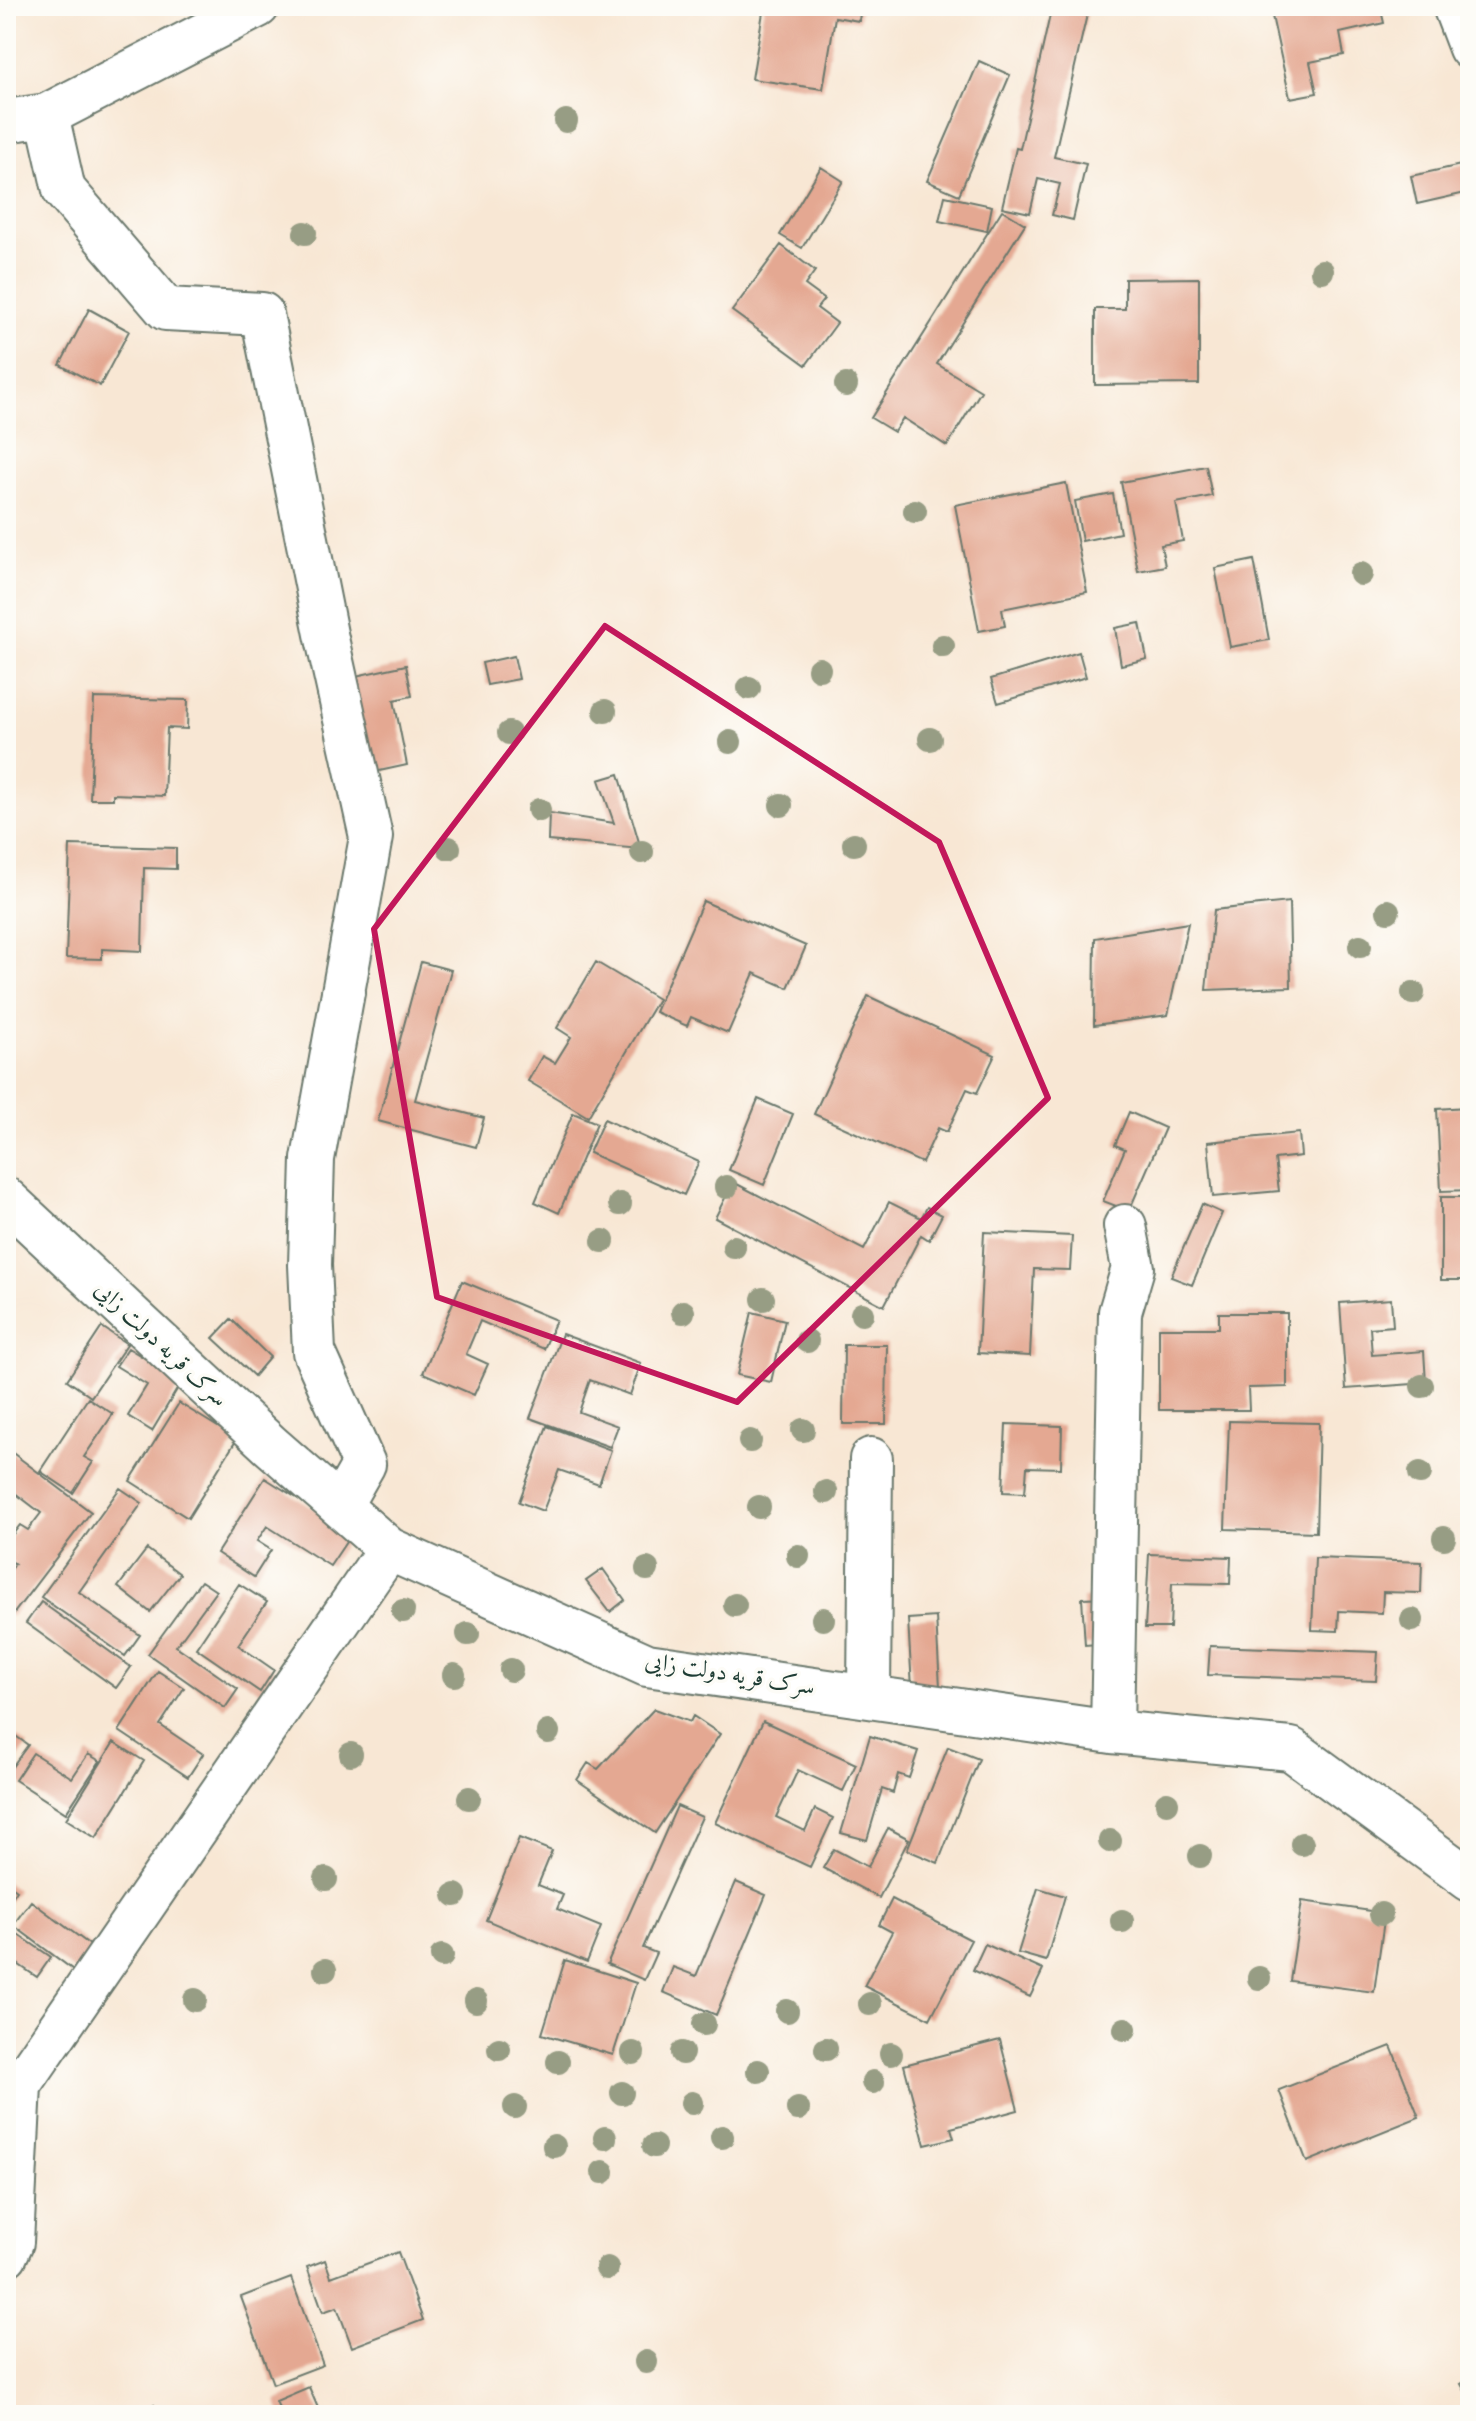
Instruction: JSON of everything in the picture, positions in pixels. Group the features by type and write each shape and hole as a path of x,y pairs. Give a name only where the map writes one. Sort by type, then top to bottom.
{"street":[{"path":"6,121 47,115 258,6"},
{"path":"1454,6 1470,48"},
{"path":"47,115 64,190 166,309 262,314 326,634 371,837 313,1159 310,1265 314,1352 364,1464 340,1506"},
{"name":"سرک قریه دولت زایی","path":"6,1199 389,1549 647,1665 869,1694 1112,1732 1291,1749 1470,1880"},
{"path":"1112,1732 1120,1312 1133,1268 1125,1226"},
{"path":"869,1694 871,1459"},
{"path":"6,2255 12,2242 20,2085 389,1549"}],"highlighted area":[{"path":"605,626 939,842 1048,1098 737,1402 437,1297 374,929"}],"building":[{"path":"764,6 861,6 859,21 835,17 823,89 752,79"},
{"path":"1052,6 1089,6 1054,157 1086,164 1073,220 1052,215 1060,184 1038,179 1030,213 1002,207 1016,148 1020,149"},
{"path":"1320,6 1380,6 1384,23 1340,33 1344,55 1310,62 1317,93 1290,98 1272,16"},
{"path":"979,61 1010,75 959,195 927,181"},
{"path":"1470,163 1470,192 1417,204 1411,176"},
{"path":"821,167 843,181 802,248 780,235"},
{"path":"945,196 992,206 987,231 939,221"},
{"path":"1002,210 1025,224 937,364 981,391 947,446 903,418 894,432 871,418"},
{"path":"781,245 815,271 805,285 824,299 817,308 837,323 806,365 732,311"},
{"path":"1199,278 1199,384 1095,385 1095,309 1125,309 1125,279"},
{"path":"89,309 129,331 100,386 60,365"},
{"path":"1206,466 1212,496 1176,503 1183,541 1161,545 1165,566 1138,571 1121,482"},
{"path":"1066,483 1087,592 1002,609 1005,626 979,631 955,505"},
{"path":"1113,494 1120,533 1082,541 1075,501"},
{"path":"1254,560 1269,640 1230,647 1215,568"},
{"path":"1140,623 1147,659 1121,665 1115,628"},
{"path":"1079,652 1086,677 998,703 991,679"},
{"path":"514,656 519,679 487,685 482,663"},
{"path":"406,665 412,696 394,700 407,765 370,773 351,677"},
{"path":"94,698 188,700 187,729 167,728 164,796 113,794 113,799 90,799"},
{"path":"619,774 641,849 548,841 549,813 614,823 599,780"},
{"path":"70,845 176,848 176,869 144,868 142,951 102,949 102,959 66,958"},
{"path":"703,901 806,946 788,988 754,973 728,1033 691,1017 687,1026 655,1012"},
{"path":"1289,902 1291,987 1206,990 1214,910"},
{"path":"1188,923 1168,1015 1094,1025 1095,938"},
{"path":"421,962 451,970 415,1100 484,1118 476,1147 378,1121"},
{"path":"596,962 658,999 588,1117 528,1081 542,1056 555,1063 571,1037 557,1028"},
{"path":"868,996 995,1055 977,1093 967,1089 947,1132 938,1128 922,1163 814,1114"},
{"path":"1466,1097 1470,1097 1470,1190 1441,1191 1437,1109 1466,1107"},
{"path":"758,1099 793,1114 764,1185 729,1170"},
{"path":"1129,1112 1165,1128 1129,1211 1103,1201 1125,1149 1115,1145"},
{"path":"573,1113 597,1123 559,1213 535,1202"},
{"path":"604,1119 699,1162 684,1195 589,1153"},
{"path":"1299,1133 1301,1156 1275,1159 1279,1191 1213,1197 1208,1142"},
{"path":"733,1182 864,1250 889,1202 921,1218 927,1207 942,1215 929,1240 921,1235 884,1306 715,1218"},
{"path":"1441,1197 1470,1197 1470,1280 1441,1280"},
{"path":"1202,1204 1222,1213 1192,1285 1171,1277"},
{"path":"984,1232 1072,1236 1070,1270 1034,1269 1030,1356 978,1353"},
{"path":"462,1281 556,1320 544,1349 480,1321 466,1354 488,1364 474,1395 423,1373"},
{"path":"1391,1299 1393,1326 1370,1328 1372,1355 1424,1351 1426,1383 1346,1389 1340,1303"},
{"path":"752,1312 785,1320 771,1382 737,1375"},
{"path":"1219,1313 1287,1313 1287,1387 1248,1388 1249,1410 1159,1410 1159,1328 1219,1328"},
{"path":"231,1319 270,1357 254,1376 213,1338"},
{"path":"102,1327 127,1344 91,1397 67,1380"},
{"path":"562,1334 641,1363 630,1395 590,1380 579,1412 618,1426 610,1447 530,1418"},
{"path":"844,1345 887,1345 886,1424 843,1424"},
{"path":"128,1348 182,1381 152,1431 128,1416 147,1385 116,1366"},
{"path":"88,1398 113,1414 84,1457 93,1462 73,1493 40,1471"},
{"path":"179,1403 237,1439 188,1518 130,1481"},
{"path":"1229,1421 1319,1423 1316,1532 1225,1529"},
{"path":"1006,1424 1062,1426 1061,1468 1027,1467 1025,1493 1003,1492"},
{"path":"547,1426 611,1450 599,1484 559,1470 543,1511 519,1502"},
{"path":"6,1448 91,1512 11,1617 6,1613 6,1577 15,1564 6,1557 6,1543 20,1525 28,1530 41,1513 6,1486"},
{"path":"265,1478 352,1533 330,1566 267,1526 257,1541 271,1550 254,1577 217,1553"},
{"path":"120,1488 142,1503 79,1592 140,1635 125,1656 41,1597"},
{"path":"147,1549 180,1574 150,1612 118,1587"},
{"path":"1149,1554 1231,1557 1230,1584 1172,1583 1170,1628 1145,1628"},
{"path":"1315,1558 1422,1562 1421,1593 1383,1592 1382,1613 1339,1611 1338,1631 1312,1630"},
{"path":"603,1569 625,1600 610,1612 586,1581"},
{"path":"201,1581 216,1591 176,1646 238,1689 225,1708 148,1654"},
{"path":"239,1584 267,1602 238,1645 274,1670 260,1692 196,1648"},
{"path":"1107,1597 1110,1643 1085,1645 1082,1598"},
{"path":"41,1602 131,1667 116,1688 26,1623"},
{"path":"936,1617 940,1687 912,1688 908,1619"},
{"path":"1210,1646 1378,1652 1376,1681 1208,1675"},
{"path":"158,1671 184,1688 160,1725 203,1754 188,1777 119,1731"},
{"path":"654,1709 690,1722 693,1716 720,1734 655,1833 577,1780 588,1763 598,1769"},
{"path":"763,1721 856,1764 843,1791 798,1770 776,1817 805,1831 815,1809 833,1818 810,1867 715,1823"},
{"path":"6,1729 28,1745 6,1775"},
{"path":"870,1736 918,1751 909,1778 898,1774 893,1793 882,1789 867,1840 841,1833"},
{"path":"114,1742 144,1761 96,1838 66,1819"},
{"path":"948,1747 979,1759 938,1863 907,1850"},
{"path":"33,1753 72,1778 88,1754 100,1761 66,1813 15,1780"},
{"path":"677,1806 702,1817 643,1948 656,1953 644,1980 607,1964"},
{"path":"888,1828 909,1839 879,1898 823,1868 834,1849 868,1867"},
{"path":"519,1838 552,1851 538,1885 563,1895 557,1909 601,1927 587,1962 486,1920"},
{"path":"6,1882 17,1890 6,1906"},
{"path":"736,1882 766,1895 716,2015 663,1992 673,1967 696,1976"},
{"path":"1038,1888 1065,1896 1046,1961 1018,1953"},
{"path":"892,1899 971,1940 930,2019 864,1986 892,1932 879,1925"},
{"path":"31,1901 94,1948 76,1972 13,1925"},
{"path":"1302,1901 1385,1913 1374,1992 1290,1981"},
{"path":"6,1926 51,1957 37,1977 6,1956"},
{"path":"985,1944 1043,1970 1030,1997 973,1970"},
{"path":"565,1960 636,1983 613,2055 542,2034"},
{"path":"1000,2040 1018,2110 951,2128 954,2138 925,2145 904,2065"},
{"path":"1391,2046 1419,2117 1307,2162 1279,2090"},
{"path":"398,2252 423,2320 352,2347 337,2307 323,2312 307,2267 325,2260 331,2277"},
{"path":"291,2278 323,2365 273,2384 241,2297"},
{"path":"1470,2379 1470,2400 1461,2384"},
{"path":"309,2387 321,2415 282,2415 276,2401"},
{"path":"154,2405 159,2415 131,2415"}]}
